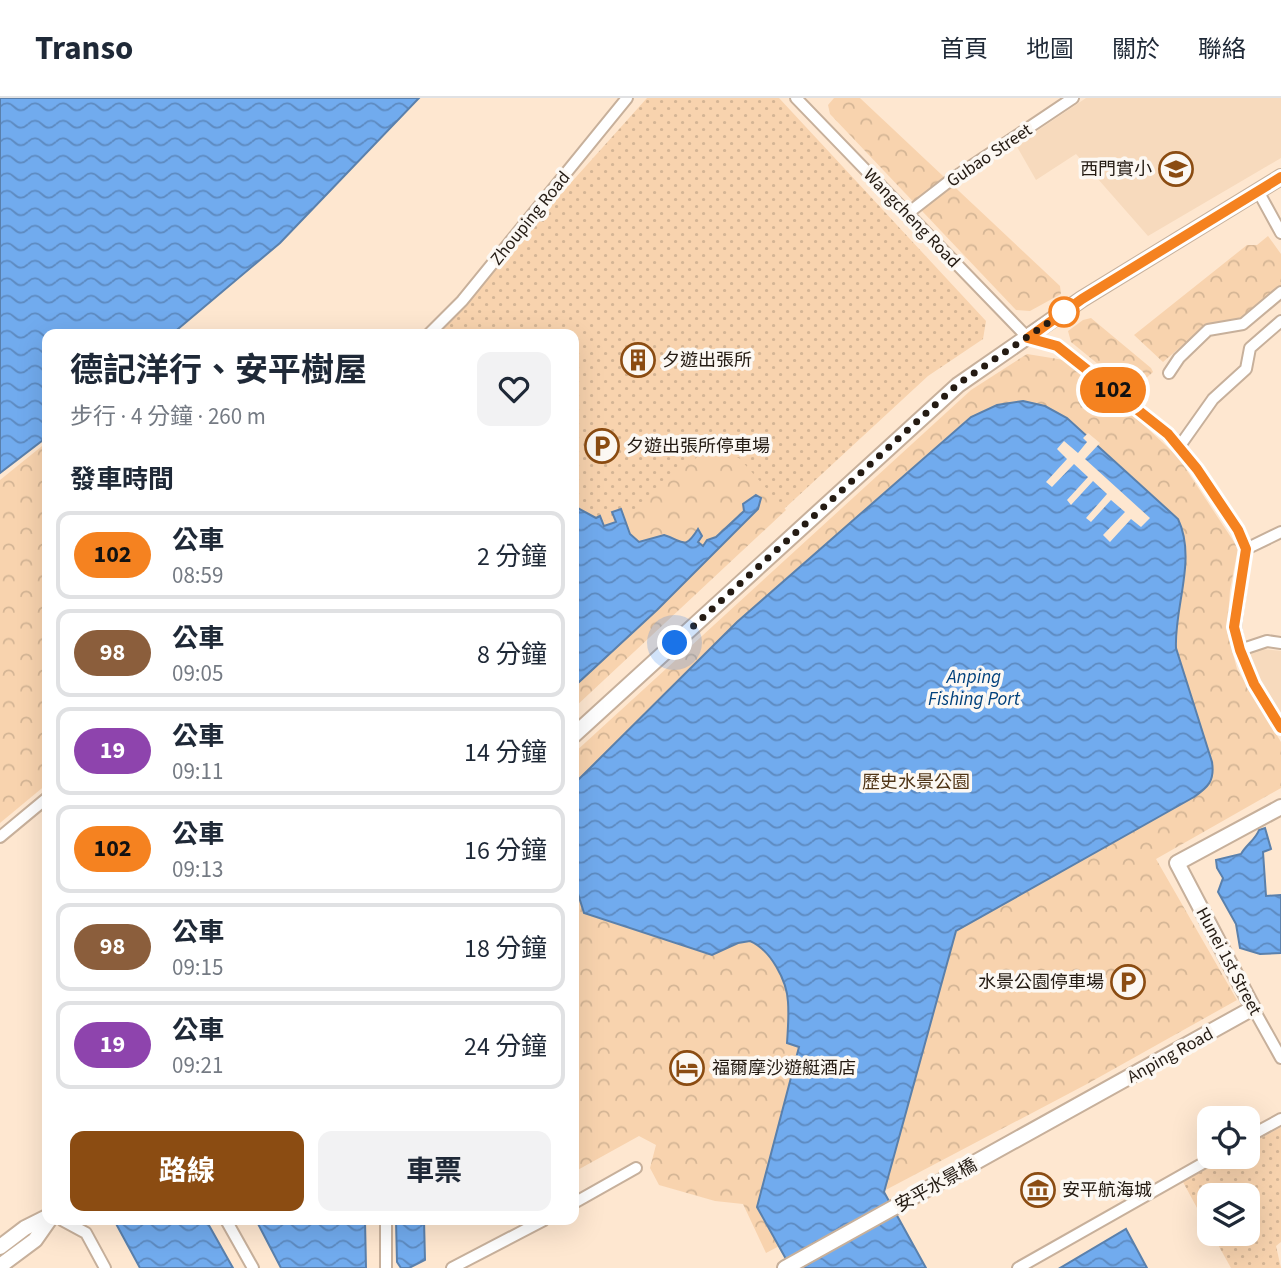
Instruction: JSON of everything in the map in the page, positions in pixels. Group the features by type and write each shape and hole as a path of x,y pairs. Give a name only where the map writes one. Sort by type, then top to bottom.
{"street":[{"name":"Zhouping Road","path":"434,329 462,301 627,98"},
{"name":"Wangcheng Road","path":"796,98 1028,338"},
{"name":"Gubao Street","path":"907,214 952,179 1073,98"},
{"path":"579,730 958,384 1082,299 1281,177"},
{"path":"1258,191 1281,233"},
{"path":"1169,373 1179,358 1208,330 1243,324 1281,292"},
{"path":"1179,447 1213,399 1246,369 1250,348 1281,321"},
{"path":"1028,338 1057,346 1168,434 1232,521 1246,549 1234,627 1254,684 1281,728"},
{"path":"1246,549 1281,531"},
{"path":"1240,650 1267,641 1281,643"},
{"path":"0,836 42,802"},
{"name":"Hunei 1st Street","path":"1281,807 1177,863 1281,1058"},
{"name":"Anping Road","path":"1087,1102 1253,1008"},
{"name":"安平水景橋","path":"785,1268 1087,1102"},
{"path":"1260,1130 1281,1119"},
{"path":"1018,1268 1197,1167"},
{"path":"579,1200 636,1168"},
{"path":"0,1247 26,1228 42,1221"},
{"path":"0,1266 35,1240 44,1225"},
{"path":"71,1225 86,1233 105,1268"},
{"path":"229,1225 253,1268"},
{"path":"386,1225 386,1268"},
{"path":"452,1268 533,1225"}],"shaded area":[{"name":"西門實小","path":"1086,98 1281,98 1281,158 1148,236 1076,154 1036,180 1016,145"},
{"path":"1262,649 1281,651 1281,719 1263,691 1247,654"}],"green space":[{"path":"647,98 779,98 986,321 983,339 928,376 579,698 579,329 439,329"},
{"path":"834,98 860,98 1060,286 1061,294 1030,311 1016,310 830,114 828,105"},
{"path":"1268,236 1281,254 1281,286 1235,323 1206,325 1163,362 1134,335 1247,245 1257,245"},
{"path":"1091,318 1151,368 1153,372 1134,389 1126,387 1071,342 1068,331 1083,320"},
{"name":"Anping Fishing Port","path":"1027,354 1064,360 1132,414 1178,457 1238,548 1230,590 1227,631 1237,669 1281,742 1281,788 1156,859 1237,1000 1087,1084 766,1253 743,1204 715,1201 659,1185 650,1168 656,1145 639,1136 579,1169 579,748 971,390"},
{"path":"42,446 42,788 0,823 0,480"},
{"path":"702,453 739,458 786,510 579,703 579,514 598,523 637,508"},
{"path":"1281,1127 1281,1242 1276,1246 1281,1268 1231,1268 1219,1246 1260,1246 1260,1183 1197,1183 1197,1208 1183,1182 1206,1169 1260,1169 1260,1138"}],"water":[{"path":"0,98 419,98 280,243 178,329 42,329 42,441 0,473"},
{"name":"Anping Fishing Port","path":"1023,401 1045,406 1067,418 1178,519 1183,534 1185,567 1176,648 1212,762 1211,779 1207,787 1194,797 956,931 884,1192 926,1268 791,1268 757,1207 799,1047 787,1043 788,1002 785,985 765,951 750,941 738,943 712,955 584,913 579,897 579,779 737,622 971,417 997,405"},
{"path":"756,495 761,498 758,509 657,610 579,682 579,509 596,518 600,516 604,526 616,522 612,512 621,509 630,534 639,542 664,535 686,542 698,529 702,536 698,542 703,546 744,511 743,504"},
{"path":"1265,828 1271,849 1263,852 1266,896 1281,895 1281,953 1260,954 1240,948 1236,924 1218,892 1223,878 1216,860 1241,854 1259,830"},
{"path":"117,1225 209,1225 233,1268 140,1268"},
{"path":"259,1225 365,1225 366,1268 281,1268"},
{"path":"396,1225 424,1225 425,1260 409,1268 401,1268 397,1262"},
{"path":"1126,1229 1147,1268 1060,1268"}],"pier":[{"path":"1088,433 1100,443 1085,459 1150,518 1141,527 1131,519 1110,542 1103,535 1125,512 1111,500 1091,522 1086,518 1107,494 1093,481 1071,505 1067,500 1088,477 1074,464 1052,487 1046,482 1067,459 1057,449 1064,441 1078,453 1087,442 1083,438"}],"bus line":[{"name":"102","path":"1281,177 1082,299 1028,338 1057,346 1168,434 1197,469 1238,530 1246,549 1234,627 1254,684 1281,728"}],"place":[{"name":"西門實小","path":"1176,169"},
{"name":"夕遊出張所","path":"638,360"},
{"name":"夕遊出張所停車場","path":"602,446"},
{"name":"水景公園停車場","path":"1128,982"},
{"name":"福爾摩沙遊艇酒店","path":"687,1068"},
{"name":"安平航海城","path":"1038,1190"}],"route":[{"path":"675,643 958,384 1064,312"}],"park label":[{"name":"歷史水景公園","path":"916,782"}]}
